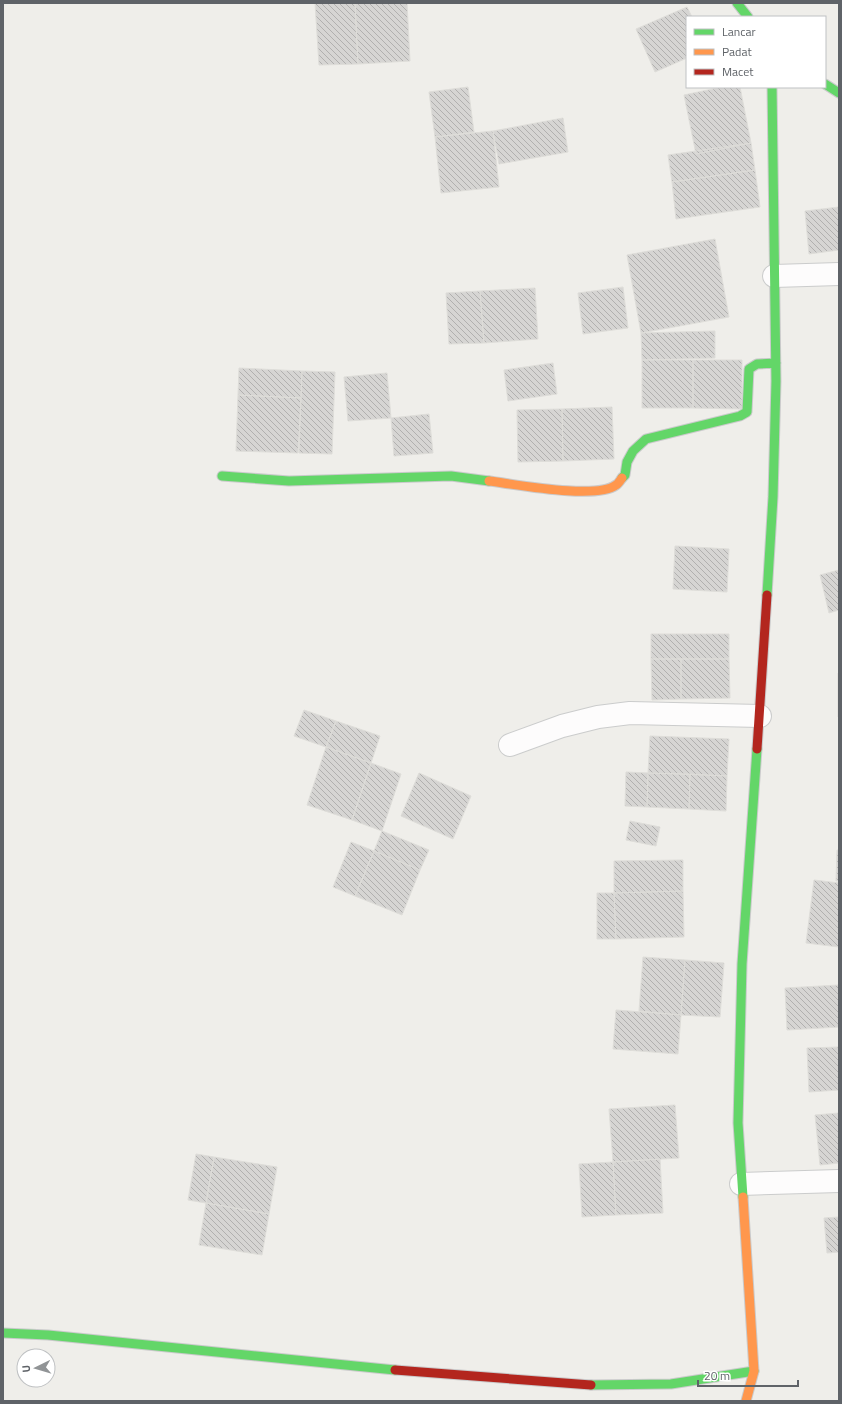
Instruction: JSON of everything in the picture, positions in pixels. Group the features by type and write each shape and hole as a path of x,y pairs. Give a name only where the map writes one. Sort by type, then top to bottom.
{"main road":[{"path":"737,3 747,16"},
{"path":"826,85 839,93"},
{"path":"746,1401 754,1371 738,1123 742,964 760,716 773,497 776,363 772,88"},
{"path":"222,476 289,481 451,476 573,491 599,491 616,486 625,475 627,462 633,451 646,439 740,416 747,412 750,369 757,364 776,363"},
{"path":"3,1333 48,1335 423,1374 579,1385 671,1384 754,1371"}],"street":[{"path":"774,276 839,274"},
{"path":"510,745 562,726 598,716 630,713 760,716"},
{"path":"741,1184 839,1181"}],"building":[{"path":"315,3 355,3 358,64 319,65"},
{"path":"355,3 407,3 410,61 358,64"},
{"path":"687,7 692,16 686,16 686,58 655,72 636,29"},
{"path":"468,87 474,132 435,137 429,92"},
{"path":"717,88 740,88 751,143 696,154 684,95"},
{"path":"563,118 568,152 499,164 493,131"},
{"path":"493,131 499,187 441,193 435,137"},
{"path":"751,143 755,170 672,182 668,155"},
{"path":"755,170 760,207 676,219 672,182"},
{"path":"839,207 839,250 809,254 805,211"},
{"path":"715,239 729,317 641,333 627,255"},
{"path":"623,287 628,328 583,334 578,293"},
{"path":"535,288 538,339 484,343 480,291"},
{"path":"480,291 484,343 449,344 446,293"},
{"path":"715,331 715,358 642,360 641,333"},
{"path":"642,360 693,360 693,408 642,408"},
{"path":"693,360 742,360 742,409 693,408"},
{"path":"553,363 557,394 508,401 504,370"},
{"path":"239,368 302,371 301,398 238,395"},
{"path":"302,371 335,372 332,454 299,453"},
{"path":"387,373 391,418 348,421 344,377"},
{"path":"238,395 301,398 298,453 236,451"},
{"path":"612,407 614,459 563,461 562,409"},
{"path":"562,409 563,461 518,462 517,410"},
{"path":"429,414 433,453 394,456 391,418"},
{"path":"675,546 729,549 727,592 673,589"},
{"path":"839,570 839,610 829,613 820,575"},
{"path":"651,634 729,634 729,659 651,659"},
{"path":"651,659 681,659 681,699 652,700"},
{"path":"681,659 729,659 730,698 681,699"},
{"path":"839,673 839,717 838,717"},
{"path":"304,710 336,721 326,747 294,736"},
{"path":"336,721 380,736 371,763 326,747"},
{"path":"650,736 729,739 727,776 648,773"},
{"path":"326,747 371,763 352,820 307,805"},
{"path":"371,763 401,774 382,831 352,820"},
{"path":"626,772 648,773 647,807 625,806"},
{"path":"419,773 471,796 453,839 401,816"},
{"path":"648,773 690,774 689,809 647,807"},
{"path":"690,774 727,776 726,811 689,809"},
{"path":"630,821 660,827 656,846 626,840"},
{"path":"382,831 429,850 420,870 374,851"},
{"path":"351,842 374,851 355,896 333,887"},
{"path":"837,850 839,850 839,881 836,881"},
{"path":"374,851 420,870 402,915 355,896"},
{"path":"683,860 683,891 614,893 614,861"},
{"path":"814,880 839,883 839,947 806,943"},
{"path":"683,891 684,937 616,939 614,893"},
{"path":"597,893 614,893 616,939 597,939"},
{"path":"643,957 685,960 681,1015 639,1011"},
{"path":"685,960 724,963 720,1017 681,1015"},
{"path":"839,985 839,1027 787,1030 785,988"},
{"path":"616,1010 681,1015 678,1054 613,1049"},
{"path":"839,1047 839,1090 809,1092 807,1048"},
{"path":"675,1105 679,1158 613,1162 609,1109"},
{"path":"839,1113 839,1163 820,1165 815,1115"},
{"path":"196,1154 214,1157 206,1203 188,1200"},
{"path":"214,1157 277,1167 269,1214 206,1203"},
{"path":"660,1159 663,1213 616,1215 613,1162"},
{"path":"613,1162 616,1215 582,1217 579,1164"},
{"path":"206,1203 269,1214 262,1255 199,1245"},
{"path":"839,1217 839,1252 827,1253 824,1218"}],"traffic: fast":[{"path":"737,3 747,16"},
{"path":"826,85 839,93"},
{"path":"767,595 773,497 776,381 772,88"},
{"path":"622,478 625,475 627,462 633,451 646,439 740,416 747,412 749,369 757,364 776,363"},
{"path":"222,476 289,481 451,476 489,481"},
{"path":"743,1197 738,1123 742,964 757,749"},
{"path":"3,1333 48,1335 395,1370"},
{"path":"591,1385 671,1384 754,1371"}],"traffic: slow":[{"path":"489,481 554,490 591,491 606,489 616,485 622,478"},
{"path":"743,1197 754,1371 746,1401"}],"traffic: jam":[{"path":"757,749 767,595"},
{"path":"395,1370 591,1385"}]}
